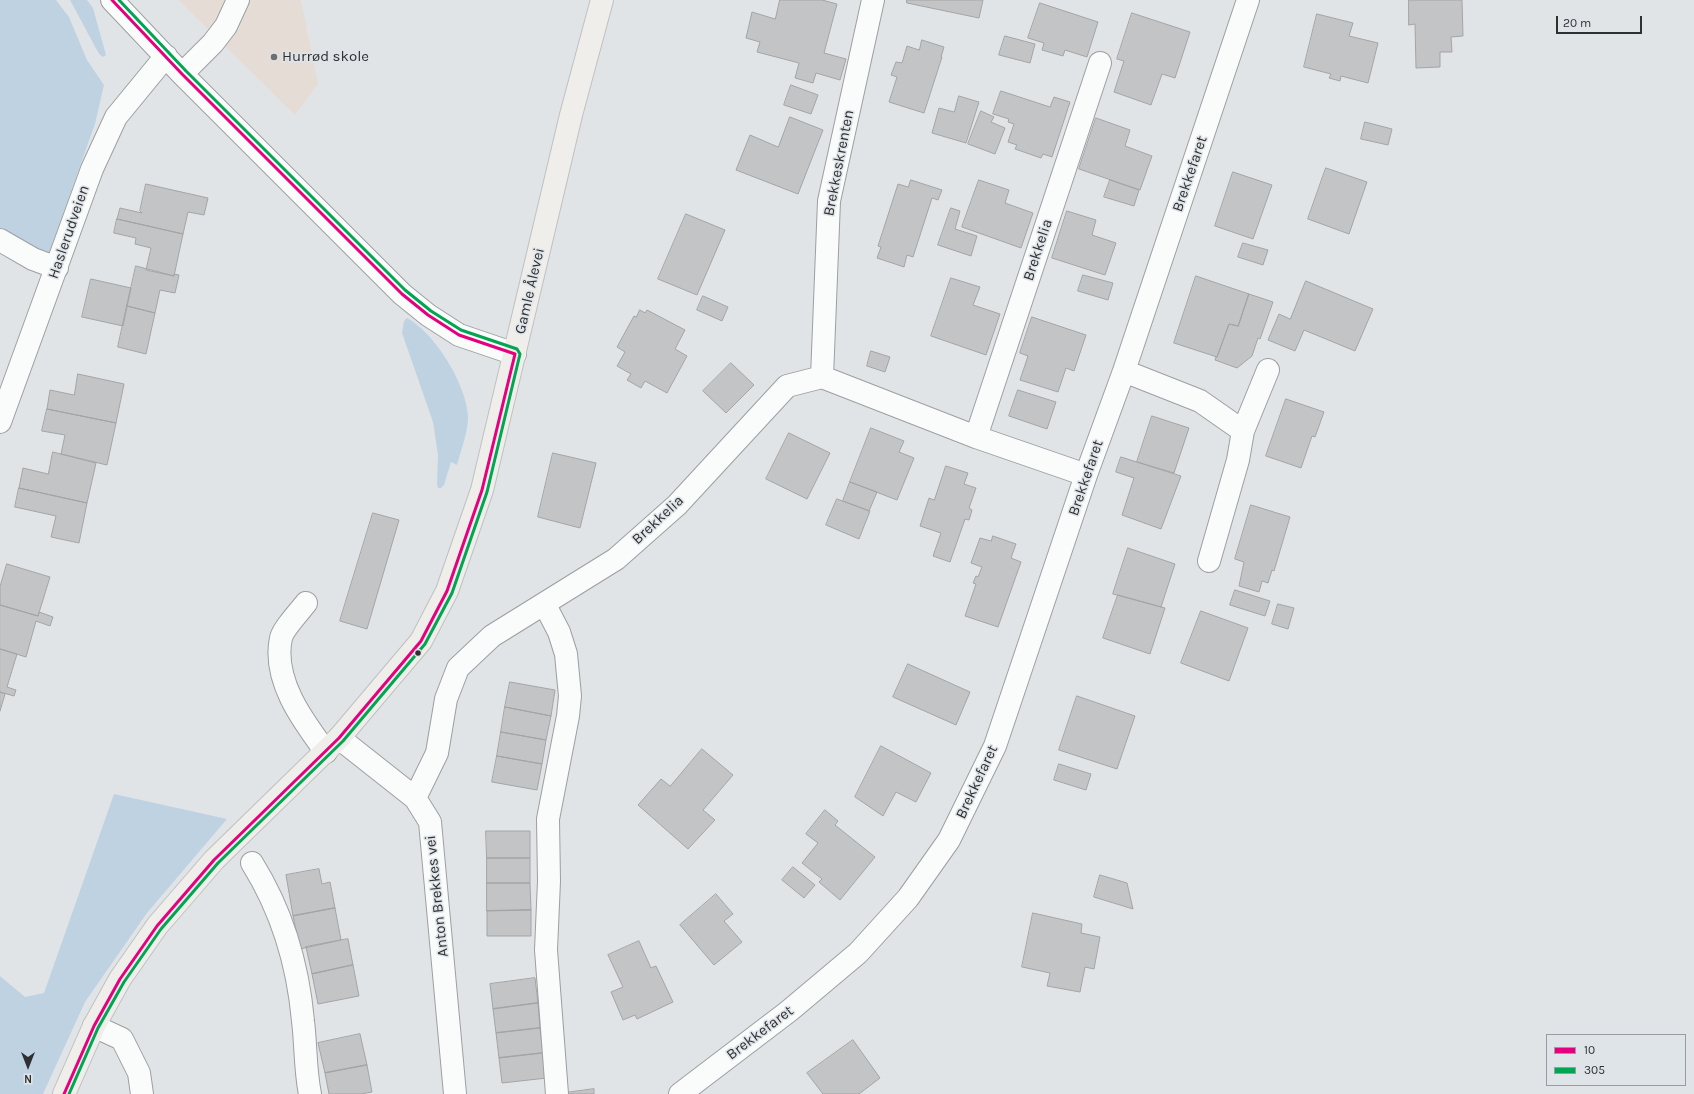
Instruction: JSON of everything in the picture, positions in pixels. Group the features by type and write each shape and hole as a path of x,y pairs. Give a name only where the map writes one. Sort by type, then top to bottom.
{"main road":[{"name":"Gamle Ålevei","path":"64,1094 94,1026 120,979 157,926 214,860 333,745 421,641 447,591 482,490 571,115 602,0"}],"street":[{"path":"112,0 182,74 402,294 428,315 459,334 515,354"},
{"path":"182,74 213,43 226,26 238,0"},
{"name":"Brekkeskrenten","path":"822,377 829,201 873,0"},
{"name":"Brekkefaret","path":"680,1094 789,1012 858,953 908,898 949,840 995,746 1086,475 1124,371 1248,0"},
{"name":"Haslerudveien","path":"0,422 92,169 116,118 166,56"},
{"name":"Brekkelia","path":"976,437 1100,62"},
{"path":"0,240 33,259 57,268"},
{"path":"1209,561 1238,460 1243,431 1268,370"},
{"path":"1124,371 1200,401 1243,431"},
{"path":"822,377 976,437 1086,475"},
{"name":"Brekkelia","path":"415,798 437,753 446,699 458,668 492,636 545,605 616,559 677,505 787,386 822,377"},
{"name":"Anton Brekkes vei","path":"306,603 281,637 280,662 283,681 300,718 333,745 415,798 430,822 456,1094"},
{"path":"545,605 559,632 566,654 570,696 568,716 548,819 549,881 546,950 558,1094"},
{"path":"252,863 274,903 294,963 303,1015 310,1094"},
{"path":"94,1026 122,1039 139,1073 142,1094"}],"shaded area":[{"path":"0,0 56,0 69,17 87,60 104,85 95,124 49,253 44,256 8,237 0,227"},
{"path":"70,0 87,0 93,8 106,55 103,57 99,54"},
{"name":"Hurrød skole","path":"178,0 301,0 318,84 295,115"},
{"path":"407,318 418,325 428,335 448,361 462,390 466,404 468,417 467,429 457,465 451,462 444,485 441,488 438,488 437,484 438,455 433,422 402,333 404,321"},
{"path":"114,794 227,819 147,913 85,1002 43,1094 0,1094 0,976 25,997 44,993"}],"building":[{"path":"780,0 822,0 837,4 824,53 846,59 840,80 816,73 813,83 795,78 799,63 757,52 760,42 746,38 752,12 775,19"},
{"path":"907,0 983,0 979,18 907,3"},
{"path":"1409,0 1462,0 1463,36 1451,37 1452,52 1440,52 1440,67 1416,68 1415,24 1409,25"},
{"path":"1040,3 1098,22 1087,57 1065,50 1063,56 1042,50 1044,43 1028,38"},
{"path":"1132,13 1190,32 1175,78 1162,74 1151,105 1114,92 1124,61 1117,59"},
{"path":"1317,14 1353,23 1349,36 1378,43 1368,83 1341,76 1340,81 1329,78 1331,74 1304,67"},
{"path":"1005,36 1035,44 1030,63 999,55"},
{"path":"922,40 944,47 924,113 889,102 897,77 891,75 896,62 902,63 907,46 919,50"},
{"path":"791,85 818,95 811,114 784,105"},
{"path":"1001,91 1050,107 1054,97 1070,102 1052,157 1043,154 1041,158 1015,149 1017,145 1008,142 1014,124 1008,122 1009,119 993,114"},
{"path":"959,96 979,102 966,143 932,133 939,108 954,112"},
{"path":"981,111 994,117 991,122 1005,128 995,154 968,144"},
{"path":"790,117 823,130 798,194 736,170 750,135 778,147"},
{"path":"1096,118 1130,130 1125,146 1152,156 1140,190 1079,169"},
{"path":"1365,122 1392,129 1388,145 1361,139"},
{"path":"1326,168 1367,182 1349,234 1308,219"},
{"path":"1233,172 1272,185 1253,239 1215,226"},
{"path":"911,180 942,190 938,200 932,198 913,257 907,255 904,267 877,258 881,247 878,246 898,184 908,187"},
{"path":"979,180 1009,190 1005,203 1033,213 1021,248 962,227"},
{"path":"1110,180 1139,190 1134,206 1104,197"},
{"path":"146,184 208,198 204,215 188,212 183,234 117,219 120,208 142,213 140,211"},
{"path":"951,208 960,211 955,229 977,236 971,256 938,245"},
{"path":"1067,211 1096,220 1092,235 1116,243 1105,275 1052,258"},
{"path":"686,214 725,230 697,295 658,279"},
{"path":"117,219 183,234 174,276 146,270 151,248 135,244 136,238 114,233"},
{"path":"1243,243 1268,250 1263,265 1238,257"},
{"path":"136,266 174,276 174,274 179,275 175,293 160,290 155,313 127,306"},
{"path":"1083,275 1113,283 1108,300 1078,291"},
{"path":"1196,276 1249,294 1238,326 1229,324 1217,357 1174,343"},
{"path":"951,278 980,287 973,305 1000,314 986,355 931,336"},
{"path":"91,279 131,288 123,326 82,317"},
{"path":"1306,281 1373,309 1355,351 1304,330 1295,351 1268,340 1279,314 1290,319"},
{"path":"1249,294 1273,302 1260,339 1258,338 1252,356 1237,368 1215,360 1229,324 1238,326"},
{"path":"703,296 728,307 722,321 697,310"},
{"path":"127,306 155,313 146,354 118,347"},
{"path":"640,310 645,313 647,310 685,330 675,349 687,356 667,393 645,381 641,388 627,380 631,374 617,366 625,352 617,347 634,316 636,317"},
{"path":"1032,317 1086,335 1074,371 1066,368 1058,392 1020,380 1028,356 1020,353"},
{"path":"871,351 890,357 885,372 867,366"},
{"path":"731,363 754,385 726,413 703,391"},
{"path":"78,374 124,384 116,423 47,409 50,390 74,395"},
{"path":"1018,390 1056,402 1047,429 1009,416"},
{"path":"1286,399 1324,412 1315,437 1312,436 1301,468 1266,456"},
{"path":"47,409 116,423 107,465 61,454 65,435 42,431"},
{"path":"1152,416 1189,428 1174,473 1137,462"},
{"path":"871,428 904,441 899,452 914,458 897,500 850,482"},
{"path":"789,433 830,453 807,499 766,479"},
{"path":"53,452 96,463 87,503 19,488 23,468 48,474"},
{"path":"553,453 596,463 580,528 538,517"},
{"path":"1121,457 1181,476 1161,529 1122,515 1134,478 1116,472"},
{"path":"946,466 968,473 964,484 976,488 969,508 972,510 969,520 965,519 950,562 933,556 941,533 920,526 929,498 934,500"},
{"path":"850,482 877,492 869,511 843,501"},
{"path":"19,488 87,503 79,543 51,537 56,516 15,507"},
{"path":"837,499 870,511 859,539 826,525"},
{"path":"1251,505 1290,517 1274,571 1272,570 1268,583 1262,581 1259,592 1239,586 1244,562 1235,559"},
{"path":"373,513 399,520 367,629 340,621"},
{"path":"993,536 1016,544 1011,558 1021,562 998,627 965,616 976,584 973,583 976,576 978,577 982,567 971,563 980,538 991,541"},
{"path":"1128,548 1175,564 1161,607 1113,594"},
{"path":"7,564 50,577 38,616 0,605 0,587"},
{"path":"1235,590 1270,601 1265,616 1230,605"},
{"path":"1118,595 1165,608 1150,654 1103,638"},
{"path":"1278,604 1294,608 1288,629 1272,624"},
{"path":"0,605 38,616 39,612 53,617 50,626 36,621 26,657 0,649"},
{"path":"1201,611 1248,628 1229,681 1181,663"},
{"path":"0,649 17,654 7,687 16,690 14,696 0,692"},
{"path":"908,664 970,692 956,725 893,697"},
{"path":"510,682 555,690 551,716 505,707"},
{"path":"0,692 5,694 0,711"},
{"path":"1077,696 1135,716 1117,769 1059,750"},
{"path":"505,707 551,716 546,740 501,732"},
{"path":"501,732 546,740 542,764 497,756"},
{"path":"881,746 931,773 916,802 896,792 883,816 855,797"},
{"path":"702,749 733,775 703,810 715,820 688,849 638,805 661,779 670,786"},
{"path":"497,756 542,764 537,790 492,782"},
{"path":"1059,764 1091,774 1086,790 1054,780"},
{"path":"825,810 838,821 835,825 875,857 840,900 819,882 822,879 802,863 818,843 806,834"},
{"path":"486,831 530,831 530,858 487,858"},
{"path":"487,858 530,858 530,883 487,883"},
{"path":"793,867 815,885 804,898 782,880"},
{"path":"319,869 322,884 330,882 335,908 293,916 286,875"},
{"path":"1100,875 1127,883 1133,909 1094,897"},
{"path":"487,883 530,883 531,910 487,911"},
{"path":"716,894 733,914 724,921 742,942 714,965 680,925"},
{"path":"335,908 341,940 300,949 293,916"},
{"path":"531,910 531,936 487,936 487,911"},
{"path":"1033,913 1082,924 1081,933 1100,937 1094,969 1085,967 1080,992 1047,986 1050,973 1022,967"},
{"path":"348,939 353,965 312,974 306,947"},
{"path":"639,941 651,968 656,966 673,1002 637,1019 635,1015 623,1020 611,992 623,987 608,955"},
{"path":"353,965 359,996 318,1004 312,974"},
{"path":"535,978 538,1003 493,1009 490,984"},
{"path":"538,1003 540,1028 496,1033 493,1009"},
{"path":"540,1028 543,1053 499,1058 496,1033"},
{"path":"360,1034 367,1065 325,1073 318,1043"},
{"path":"853,1040 880,1078 859,1094 823,1094 807,1073"},
{"path":"543,1053 547,1078 502,1083 499,1058"},
{"path":"367,1065 372,1092 361,1094 329,1094 325,1073"},
{"path":"594,1089 594,1094 565,1094 565,1093"}],"transit line":[{"name":"10","path":"64,1094 94,1026 120,979 157,926 214,860 339,738 421,641 447,591 482,490 515,354 459,335 428,315 402,294 182,74 112,0"},
{"name":"305","path":"69,1094 98,1028 124,982 161,929 218,863 343,741 425,644 452,593 487,492 520,354 517,349 461,330 431,311 405,290 186,71 119,0"}],"place":[{"name":"Hurrød skole","path":"274,57"}]}
